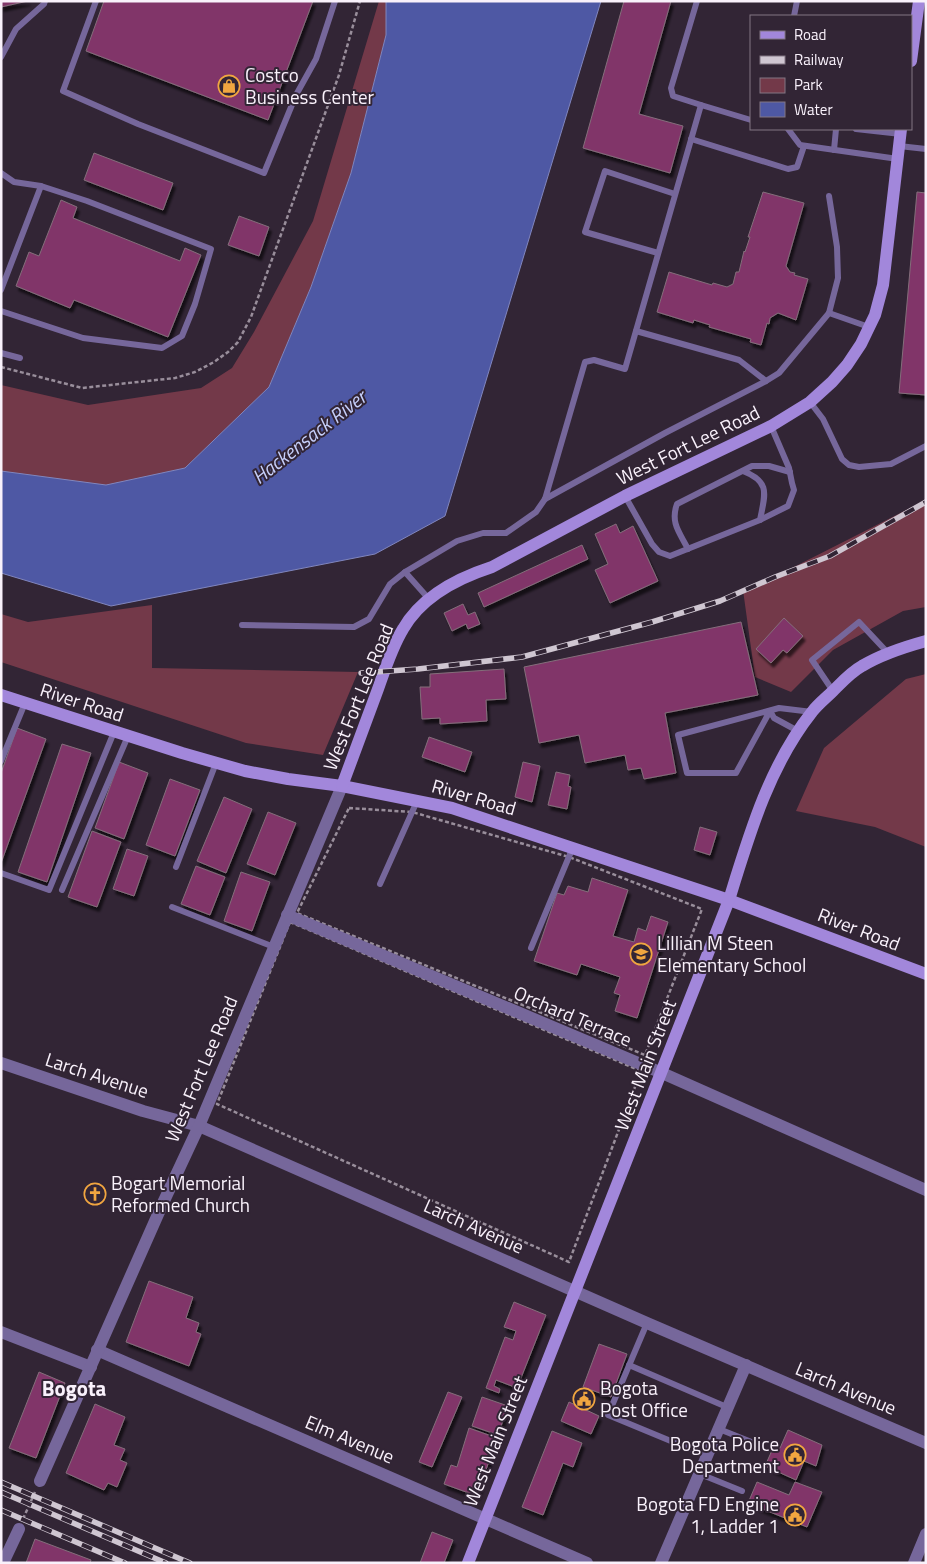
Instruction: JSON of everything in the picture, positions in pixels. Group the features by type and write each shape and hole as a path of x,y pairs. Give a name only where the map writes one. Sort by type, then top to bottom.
{"main road":[{"path":"912,54 921,5"},
{"name":"West Fort Lee Road","path":"342,786 384,672 403,628 429,599 454,582 492,567 625,496 771,426 810,402 848,366 875,315 883,285 900,142"},
{"name":"West Main Street","path":"468,1563 729,900 754,822 769,785 791,743 812,712 860,666 888,653 926,641"},
{"name":"River Road","path":"1,695 114,732 245,771 342,786 414,806 452,808 571,852 729,900 926,974"}],"street":[{"name":"West Fort Lee Road","path":"40,1481 163,1202 199,1126 342,786"},
{"name":"Orchard Terrace","path":"287,916 662,1073 926,1190"},
{"name":"Larch Avenue","path":"1,1063 143,1111 199,1126 647,1323 926,1443"},
{"path":"1,1332 91,1367"},
{"name":"Elm Avenue","path":"97,1350 587,1563"},
{"path":"661,1563 746,1365"},
{"path":"4,1556 19,1529"},
{"path":"914,1563 926,1534"}],"lane":[{"path":"1,58 16,29 45,1"},
{"path":"96,1 63,91 138,124 264,174 296,95 316,59 335,1"},
{"path":"698,1 671,88 673,96 750,120"},
{"path":"794,15 797,1"},
{"path":"242,626 354,628 369,618 390,584 405,572 456,541 483,533 506,533 536,512 545,499 585,362 594,360 625,369 702,105"},
{"path":"788,130 800,145 834,150 900,142"},
{"path":"834,150 836,130"},
{"path":"859,130 926,149"},
{"path":"691,139 788,169 797,167 804,146"},
{"path":"658,253 585,232 604,171 676,194"},
{"path":"1,173 14,182 41,186 87,201 211,249 195,304 182,336 162,348 83,338 1,311"},
{"path":"1,290 41,186"},
{"path":"545,499 779,373 829,313 838,278 837,247 829,196"},
{"path":"829,313 869,327"},
{"path":"636,330 739,360 766,381"},
{"path":"1,353 20,358"},
{"path":"810,402 823,419 842,459 849,465 859,467 891,464 926,446"},
{"path":"625,496 652,544 659,552 670,556 760,520 788,506 794,490 790,472 771,426"},
{"path":"688,549 674,521 677,504 752,466 769,466 790,472"},
{"path":"743,470 754,475 764,487 765,495 760,520"},
{"path":"405,572 429,599"},
{"path":"833,691 812,660 859,622 888,653"},
{"path":"1,762 25,703"},
{"path":"770,711 736,773 687,773 678,735 779,708 812,712"},
{"path":"770,711 774,718 798,732"},
{"path":"1,873 48,890 114,732"},
{"path":"62,890 128,736"},
{"path":"176,867 216,763"},
{"path":"380,884 414,806"},
{"path":"531,948 571,852"},
{"path":"172,907 274,947"},
{"path":"647,1323 608,1415 708,1456"},
{"path":"629,1365 728,1408"},
{"path":"719,1429 759,1445"},
{"path":"700,1474 742,1491"}],"path":[{"path":"1,367 82,388 175,378 195,372 214,362 238,342 255,308 339,75 360,1"},
{"path":"414,806 571,852 702,909 645,1055 297,913 349,808 414,806"},
{"path":"290,922 641,1071 569,1262 217,1104 290,922"},
{"path":"19,1529 33,1496"}],"green space":[{"path":"379,1 386,1 386,35 351,173 311,287 269,387 185,468 106,486 1,471 1,385 88,405 201,388 232,368 254,332 313,221"},
{"path":"926,500 926,607 903,611 833,650 791,692 755,677 743,590 790,569"},
{"path":"152,605 152,668 358,672 323,755 246,743 1,662 1,614 28,622"},
{"path":"926,674 926,847 875,827 796,811 824,748 906,679"}],"water":[{"name":"Hackensack River","path":"386,1 601,1 445,516 375,554 111,606 1,573 1,471 106,485 185,468 269,387 311,287 351,173 386,35"}],"building":[{"path":"1,1 28,1 1,7"},
{"name":"Costco Business Center","path":"104,1 313,1 268,120 86,51"},
{"path":"624,1 671,1 639,114 683,126 670,173 583,148"},
{"path":"94,153 173,183 163,210 84,180"},
{"path":"763,192 804,203 786,266 790,272 795,273 794,275 808,279 796,320 778,313 770,318 761,345 750,342 751,339 709,327 710,325 694,320 693,323 657,312 669,272 712,285 713,283 727,287 733,284 736,272 739,272"},
{"path":"917,192 926,193 926,395 899,393"},
{"path":"61,200 77,207 73,218 180,261 185,248 201,255 168,337 74,300 70,308 16,286 29,252 39,256"},
{"path":"239,216 269,227 259,256 228,245"},
{"path":"616,524 620,533 633,526 658,581 610,603 595,570 608,564 595,534"},
{"path":"582,545 588,559 484,607 478,593"},
{"path":"463,604 468,615 475,612 480,624 468,629 466,624 452,631 444,613"},
{"path":"784,618 803,636 787,653 783,650 771,663 756,649"},
{"path":"741,622 758,695 665,713 676,773 644,779 641,768 628,770 625,755 585,763 579,735 539,743 524,667"},
{"path":"504,669 506,699 486,700 487,721 440,724 440,718 422,719 420,687 430,687 430,674"},
{"path":"17,728 46,739 1,863 1,773"},
{"path":"429,737 472,752 465,772 422,757"},
{"path":"62,744 91,753 47,882 18,872"},
{"path":"119,762 148,773 124,839 95,828"},
{"path":"523,762 540,766 532,802 515,797"},
{"path":"556,772 570,775 568,786 571,787 567,809 548,805"},
{"path":"170,779 200,790 175,856 146,845"},
{"path":"224,797 252,809 226,873 197,861"},
{"path":"268,812 296,823 275,875 247,864"},
{"path":"700,827 717,832 710,855 694,850"},
{"path":"92,831 121,842 97,907 68,897"},
{"path":"127,849 148,856 134,896 113,889"},
{"path":"196,866 225,877 210,915 181,904"},
{"path":"241,872 270,882 252,931 224,921"},
{"path":"592,878 628,890 613,936 634,942 638,928 646,931 651,916 668,922 637,1018 615,1011 620,995 614,993 620,977 581,964 577,975 534,961 557,893 564,895 568,886 588,892"},
{"path":"149,1281 193,1297 186,1318 199,1323 196,1332 201,1334 189,1366 126,1342"},
{"path":"514,1302 546,1315 517,1388 496,1380 494,1386 500,1389 499,1393 486,1388 505,1337 513,1340 516,1331 504,1327"},
{"path":"599,1344 627,1354 611,1397 583,1387"},
{"path":"39,1372 65,1383 36,1458 9,1448"},
{"path":"448,1392 462,1397 432,1467 419,1462"},
{"path":"482,1397 508,1406 498,1435 472,1426"},
{"path":"569,1402 599,1416 591,1434 561,1421"},
{"path":"95,1404 125,1417 114,1445 125,1449 120,1460 127,1463 117,1487 108,1483 104,1490 66,1473"},
{"path":"469,1428 497,1438 477,1496 444,1484 451,1465 457,1467"},
{"name":"Bogota Police Department","path":"788,1430 822,1445 816,1466 804,1461 796,1480 765,1466 774,1446 780,1448"},
{"path":"552,1431 582,1443 573,1467 563,1463 543,1515 522,1507"},
{"name":"Bogota FD Engine 1, Ladder 1","path":"757,1482 789,1495 795,1482 822,1492 807,1527 748,1503"},
{"path":"432,1532 453,1540 444,1563 420,1563"},
{"path":"35,1539 91,1560 90,1563 26,1563"}],"railway":[{"path":"361,673 418,669 522,657 652,622 720,601 830,556 926,502"},
{"path":"1,1482 190,1563"},
{"path":"1,1492 166,1563"},
{"path":"1,1510 125,1563"}],"place":[{"name":"Costco Business Center","path":"229,86"},
{"name":"Lillian M Steen Elementary School","path":"641,954"},
{"name":"Bogart Memorial Reformed Church","path":"95,1194"},
{"name":"Bogota Post Office","path":"584,1399"},
{"name":"Bogota Police Department","path":"795,1455"},
{"name":"Bogota FD Engine 1, Ladder 1","path":"795,1515"}],"district":[{"name":"Bogota","path":"74,1389"}]}
